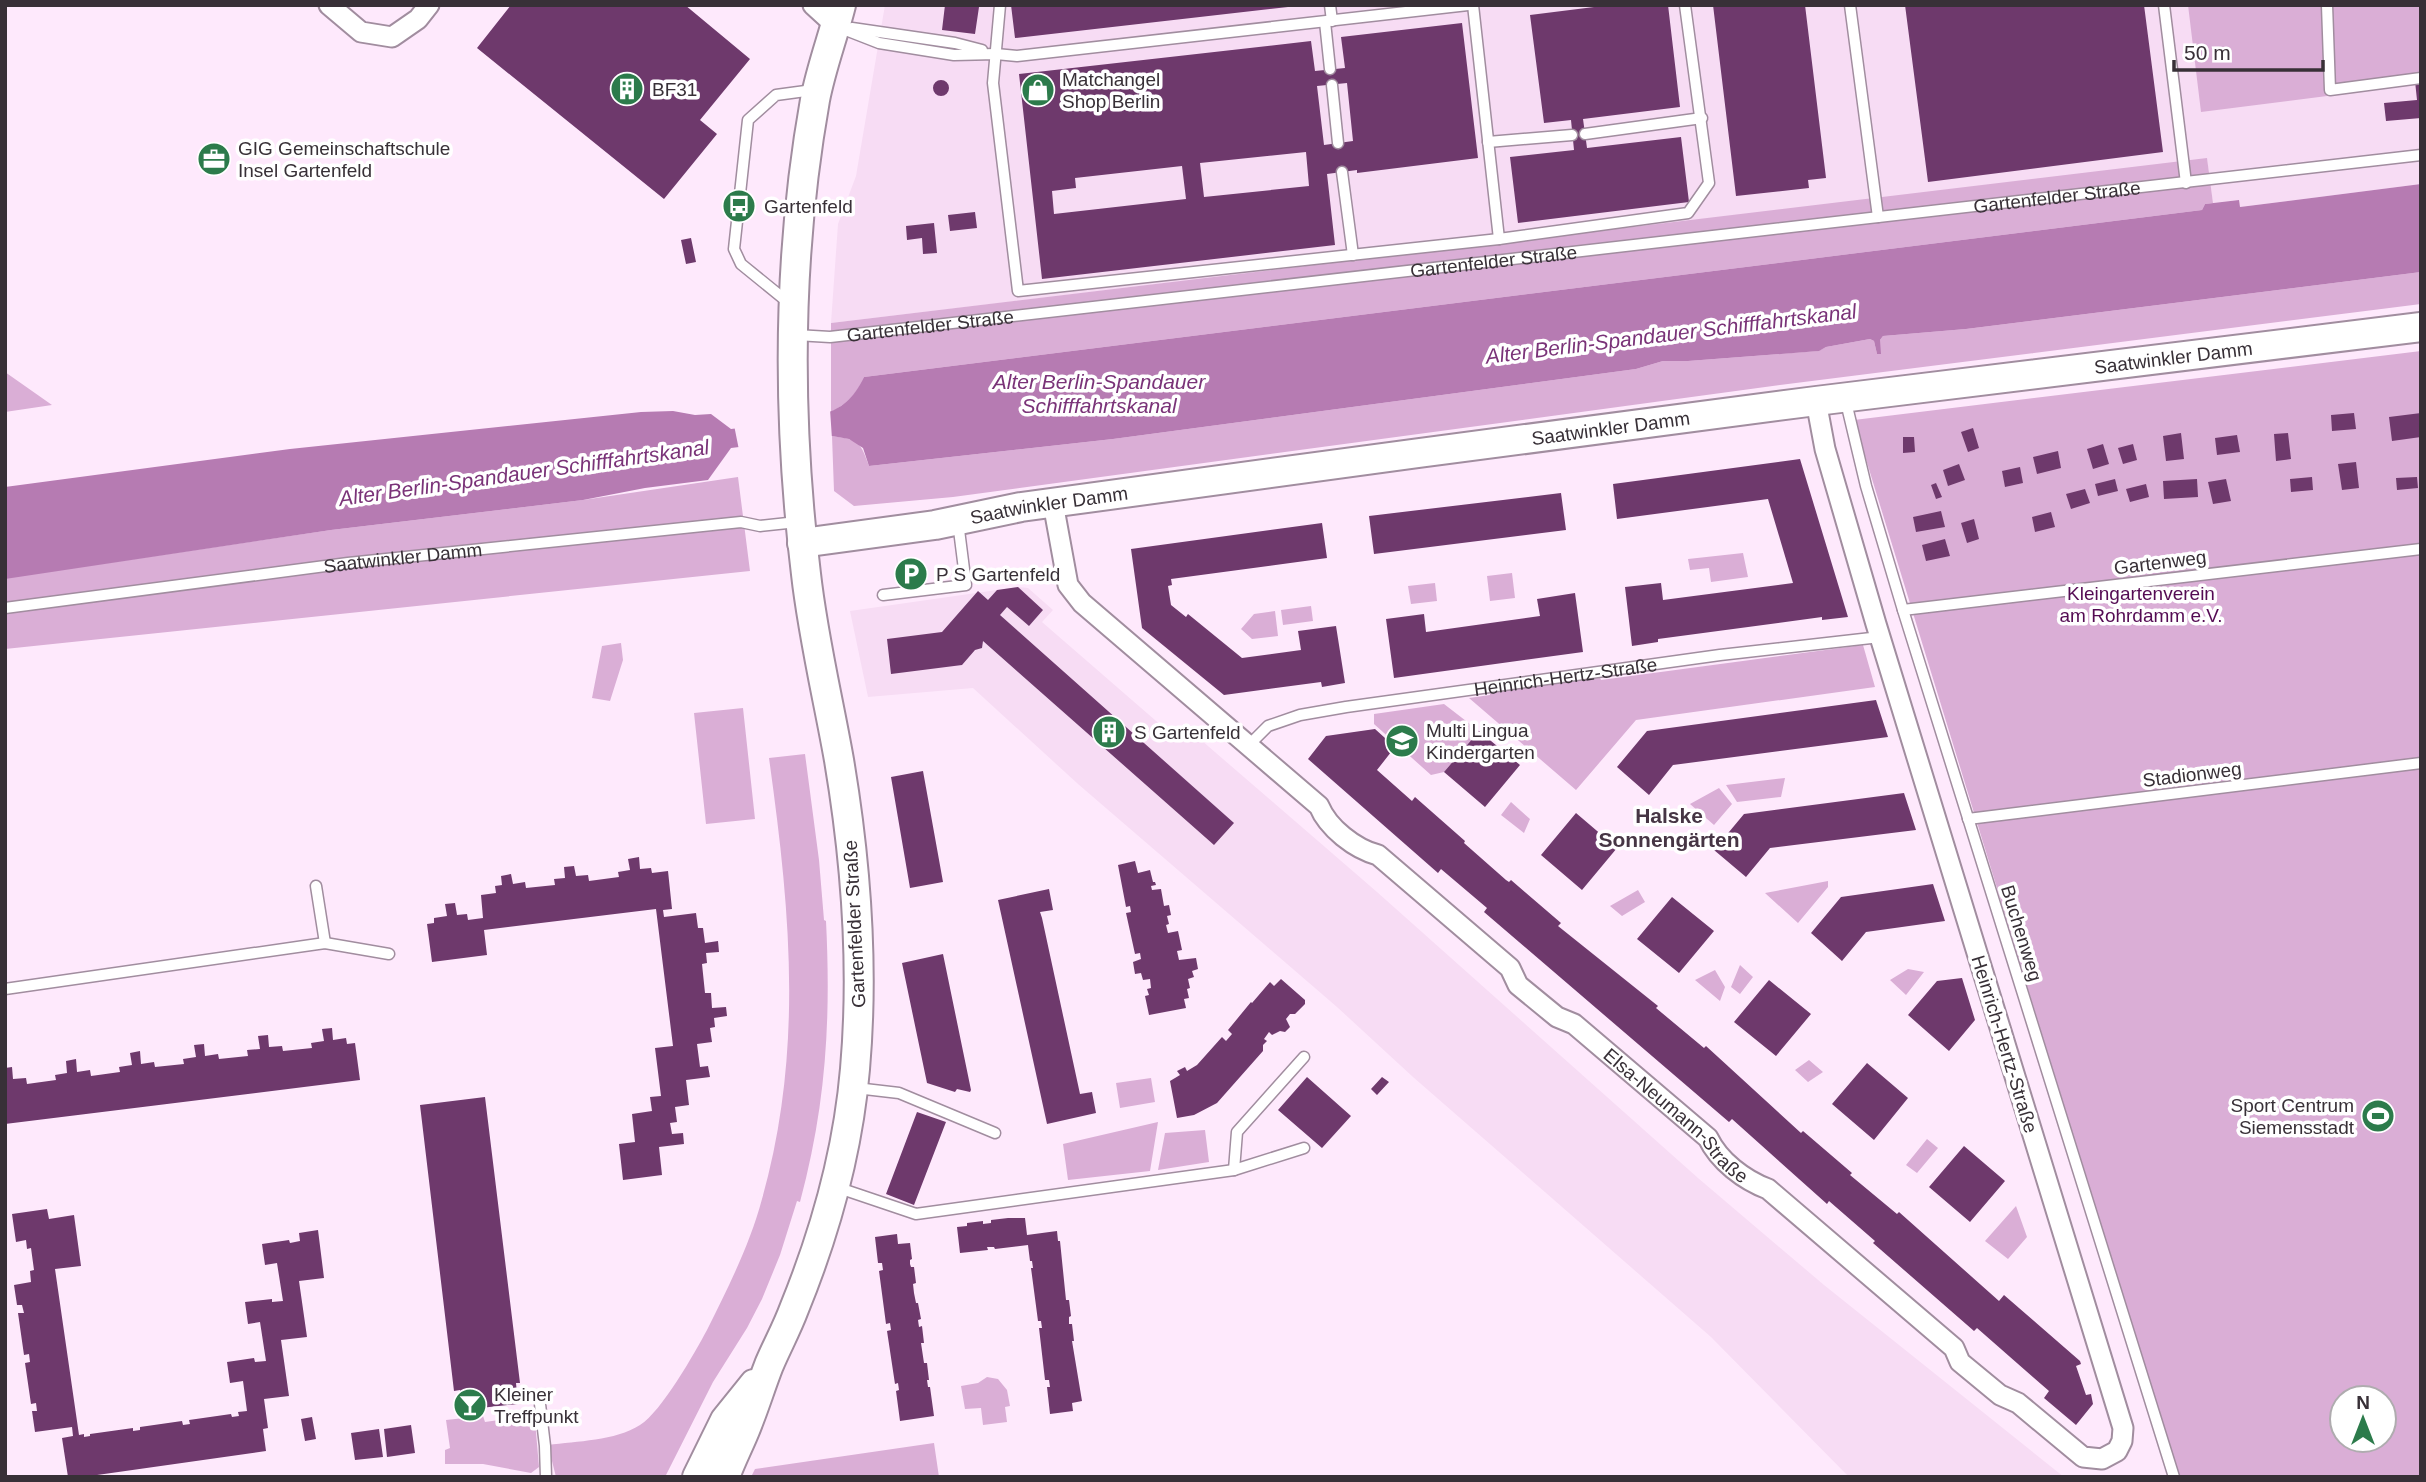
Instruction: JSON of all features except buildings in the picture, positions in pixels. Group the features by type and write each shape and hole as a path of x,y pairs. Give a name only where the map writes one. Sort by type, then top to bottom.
{"main road":[{"path":"792,335 800,209 817,89 838,16"},
{"name":"Saatwinkler Damm","path":"801,533 958,521 988,513 1054,503 1816,401 2421,327"},
{"name":"Gartenfelder Straße","path":"724,1477 802,1288 835,1187 847,1133 859,1018 859,961 853,868 842,780 812,617 801,533 792,396 792,335"},
{"name":"Gartenfelder Straße","path":"697,1477 725,1420 769,1366"}],"street":[{"path":"329,5 361,32 391,37 418,19 429,5"},
{"path":"813,5 838,16"},
{"name":"Heinrich-Hertz-Straße","path":"1816,401 1825,449 1880,637 2123,1428 2122,1441 2117,1451"},
{"name":"Elsa-Neumann-Straße","path":"1054,503 1068,585 1082,603 1319,806 1324,818 1363,851 1378,855 1510,968 1518,985 1557,1017 1574,1024 1708,1138 1714,1151 1752,1183 1768,1189 1954,1348 1960,1362 2000,1395 2018,1403 2083,1457 2102,1459 2117,1451"}],"lane":[{"path":"1000,5 993,83 1018,291 1499,239 1688,213 1709,183 1685,5"},
{"path":"1330,5 1330,69"},
{"path":"838,16 996,54 1017,56 1470,5 1499,239"},
{"path":"1850,5 1878,217"},
{"path":"2164,5 2191,183"},
{"path":"2327,5 2330,90 2421,78"},
{"path":"1332,85 1338,143"},
{"path":"793,306 741,264 734,249 748,120 776,95 817,89"},
{"path":"1585,134 1702,118"},
{"path":"1488,142 1572,135"},
{"name":"Gartenfelder Straße","path":"792,335 830,337 2421,155"},
{"path":"1342,172 1353,255"},
{"name":"Buchenweg","path":"1845,398 1866,486 1903,610 2174,1477"},
{"path":"883,595 965,585 958,521"},
{"name":"Saatwinkler Damm","path":"5,608 348,564 741,522 801,533"},
{"name":"Gartenweg","path":"1903,610 2421,548"},
{"name":"Heinrich-Hertz-Straße","path":"1249,745 1268,726 1300,715 1376,702 1720,655 1880,637"},
{"name":"Stadionweg","path":"1968,819 2421,763"},
{"path":"316,886 325,943"},
{"path":"5,989 325,943 388,954"},
{"path":"1234,1170 1237,1132 1304,1057"},
{"path":"853,1088 899,1093 995,1133"},
{"path":"835,1187 916,1214 1234,1170 1304,1148"},
{"path":"540,1404 546,1477"}],"shaded area":[{"path":"885,5 2188,5 2421,84 2421,184 2240,207 2238,200 2213,203 2207,159 831,323 838,224 856,176"},
{"path":"1018,587 1028,588 1053,610 1042,622 1178,740 1201,740 1377,892 1698,1178 1824,1285 2064,1477 1849,1477 1711,1337 1413,1077 1337,1007 1078,784 973,688 868,697 850,611"}],"green space":[{"path":"2188,5 2421,5 2421,84 2201,112"},
{"path":"2207,158 2213,203 2205,204 2202,210 864,377 851,398 831,412 831,323"},
{"path":"2421,272 2421,304 1780,385 953,497 854,506 834,491 832,436 857,443 869,466 1113,439 1636,369 1663,361 1818,351 1870,339 1874,341 1877,354 1880,354 1880,340 1883,336 1966,329"},
{"name":"Kleingartenverein am Rohrdamm e.V.","path":"2421,351 2421,1477 2180,1477 1854,420"},
{"path":"5,372 52,405 5,412"},
{"path":"738,477 750,571 5,649 5,578 331,530 583,500"},
{"path":"1743,553 1748,577 1711,582 1709,568 1690,570 1688,559"},
{"path":"1512,573 1515,598 1490,601 1487,576"},
{"path":"1435,583 1437,601 1411,604 1408,586"},
{"path":"1311,606 1313,621 1283,625 1281,610"},
{"path":"1275,611 1278,636 1252,639 1241,629 1254,614"},
{"path":"621,643 623,660 610,701 592,698 602,646"},
{"name":"Halske Sonnengärten","path":"1863,645 1875,687 1636,720 1576,790 1469,698 1490,695 1490,692"},
{"name":"Multi Lingua Kindergarten","path":"1444,704 1479,731 1444,772 1431,775 1374,724 1374,714"},
{"path":"743,708 755,819 706,824 694,713"},
{"path":"805,754 826,921 828,993 821,1097 800,1202 797,1201 780,1255 762,1299 713,1382 665,1477 556,1477 548,1445 596,1440 619,1434 640,1425 658,1408 707,1330 751,1233 775,1143 784,1088 788,1033 787,924 769,758"},
{"path":"1785,778 1781,797 1737,802 1726,785"},
{"path":"1719,788 1732,804 1714,825 1690,804"},
{"path":"1511,802 1530,819 1524,833 1501,815"},
{"path":"1828,881 1828,887 1798,923 1765,893"},
{"path":"1638,890 1645,902 1622,916 1610,906"},
{"path":"1740,965 1753,977 1740,994 1731,987"},
{"path":"1908,969 1924,972 1906,995 1890,980"},
{"path":"1715,970 1725,987 1720,1001 1695,980"},
{"path":"1809,1060 1823,1072 1808,1082 1795,1070"},
{"path":"1151,1078 1155,1102 1120,1108 1116,1083"},
{"path":"1158,1122 1150,1171 1068,1180 1063,1144"},
{"path":"1205,1130 1209,1162 1158,1170 1165,1133"},
{"path":"1927,1139 1938,1148 1917,1173 1906,1165"},
{"path":"2016,1206 2027,1237 2008,1259 1985,1241"},
{"path":"987,1377 998,1379 1007,1390 1010,1406 1005,1407 1007,1422 983,1425 981,1408 965,1409 961,1386 978,1383"},
{"path":"534,1409 539,1467 531,1473 483,1464 445,1464 445,1450 450,1448 446,1420 483,1416 485,1422 499,1420 499,1414"},
{"path":"934,1443 939,1477 751,1477 755,1469"}],"water":[{"name":"Alter Berlin-Spandauer Schifffahrtskanal","path":"2421,184 2421,272 1966,329 1883,336 1880,340 1881,354 1877,354 1874,341 1870,339 1826,347 1819,351 1663,361 1636,369 1113,439 869,466 863,448 849,439 832,436 731,448 708,480 583,500 331,530 5,579 5,487 290,449 641,412 711,414 731,429 764,425 769,420 812,416 836,409 856,392 864,377 2202,210 2205,204 2239,200 2240,207"}],"pier":[{"path":"830,409 832,439 739,450 734,425 763,422 768,416"}],"place":[{"name":"BF31","path":"627,89"},
{"name":"Matchangel Shop Berlin","path":"1038,90"},
{"name":"GIG Gemeinschaftschule Insel Gartenfeld","path":"214,159"},
{"name":"Gartenfeld","path":"739,206"},
{"name":"P S Gartenfeld","path":"911,574"},
{"name":"S Gartenfeld","path":"1109,732"},
{"name":"Multi Lingua Kindergarten","path":"1402,741"},
{"name":"Sport Centrum Siemensstadt","path":"2378,1116"},
{"name":"Kleiner Treffpunkt","path":"470,1405"}],"district":[{"name":"Halske Sonnengärten","path":"1669,828"}]}
